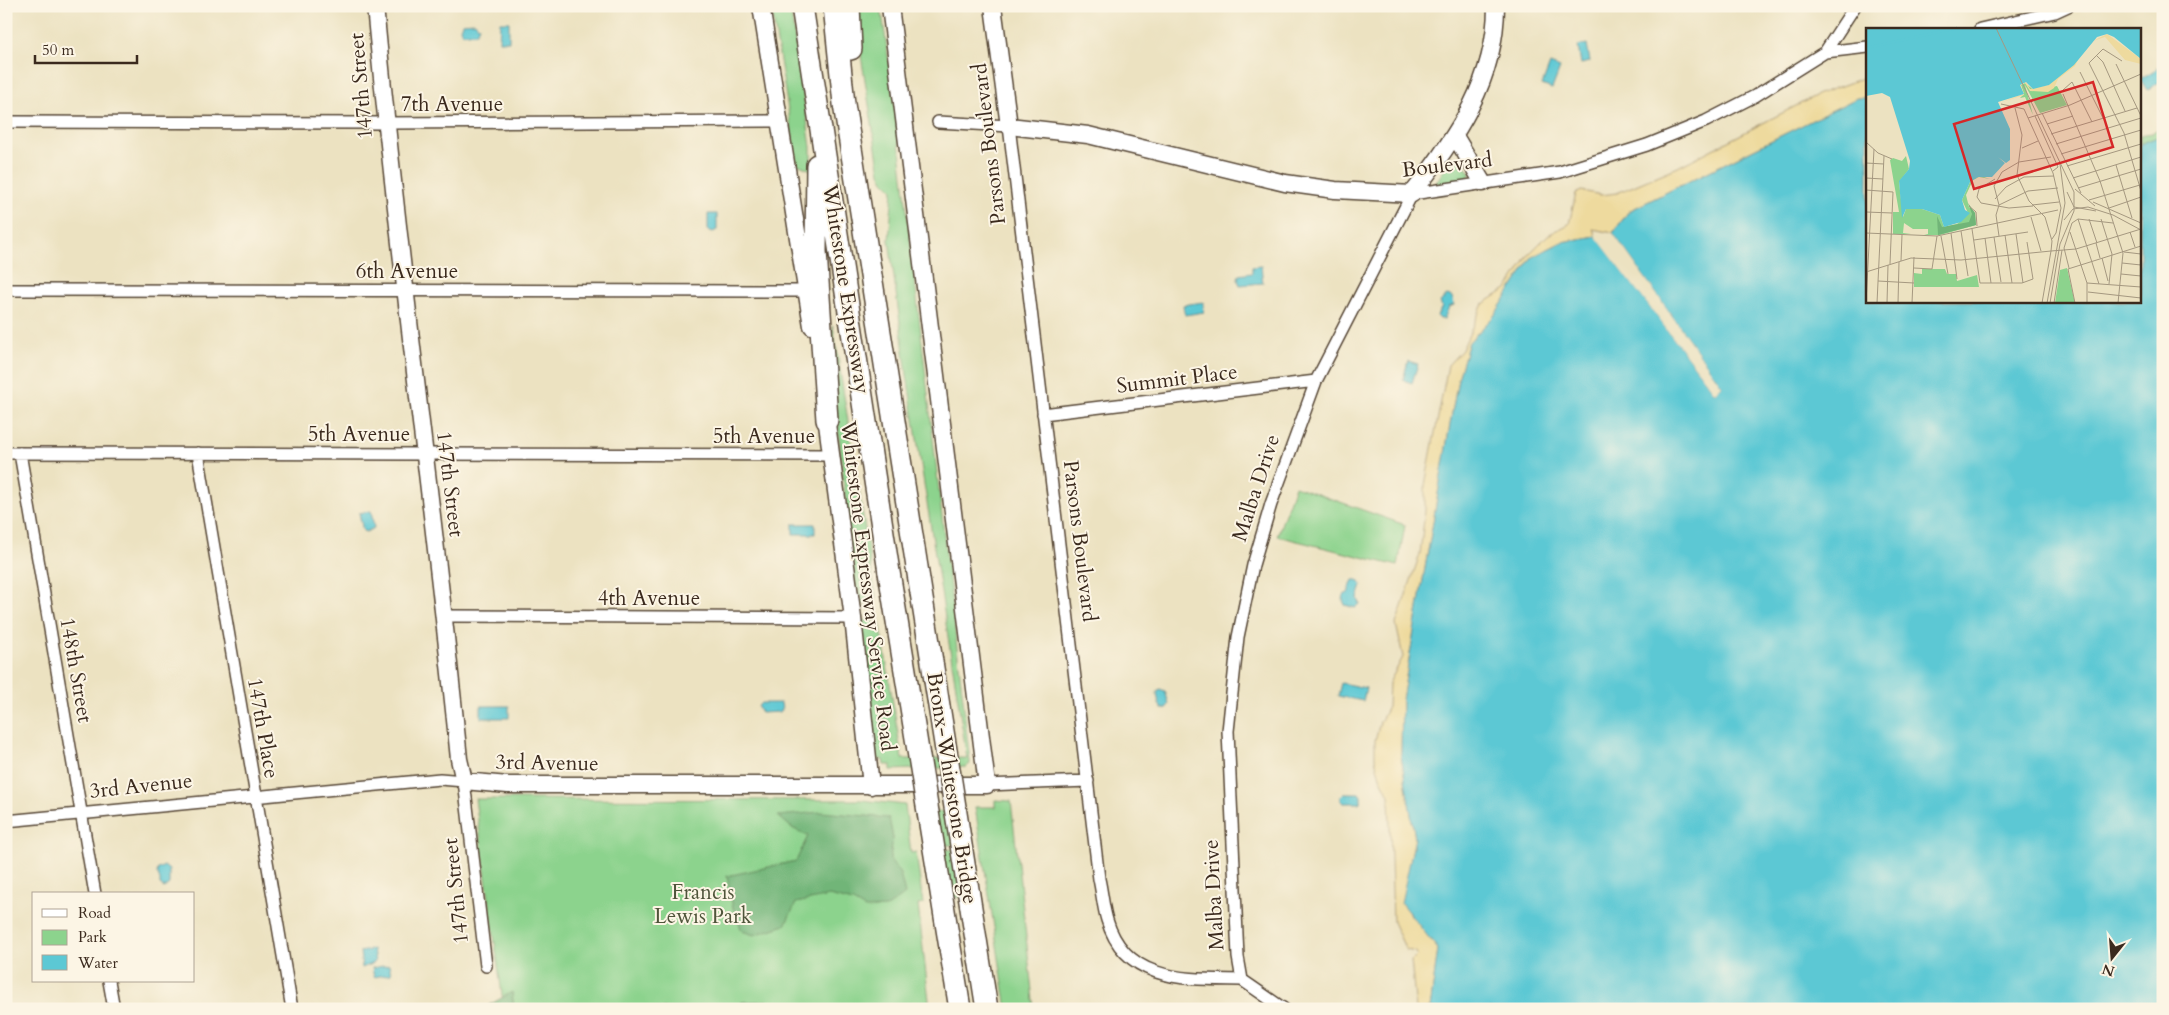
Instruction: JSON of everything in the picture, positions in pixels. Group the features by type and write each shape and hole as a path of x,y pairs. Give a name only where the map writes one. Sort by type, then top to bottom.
{"highway":[{"name":"Whitestone Expressway","path":"802,6 889,572"},
{"name":"Whitestone Expressway","path":"834,6 840,79 917,567"},
{"path":"849,6 856,179"},
{"path":"818,105 816,239 826,420"},
{"name":"Bronx-Whitestone Bridge","path":"917,567 987,1009"},
{"name":"Bronx-Whitestone Bridge","path":"889,572 960,1009"}],"street":[{"name":"147th Street","path":"375,6 386,123 445,616 459,759 464,781 486,966"},
{"name":"Whitestone Expressway Service Road","path":"761,6 807,291 831,455 853,618 871,786"},
{"path":"890,6 987,785"},
{"name":"Parsons Boulevard","path":"994,6 1099,879 1107,921 1124,954 1161,975 1180,979 1242,980"},
{"name":"Malba Drive","path":"1242,980 1238,957 1228,751 1238,637 1258,547 1271,504 1316,381 1412,194 1466,120 1489,60 1496,6"},
{"name":"Boulevard","path":"938,122 1009,126 1088,135 1285,183 1335,190 1412,194 1560,172 1647,145 1706,121 1755,96 1825,52 1854,6"},
{"path":"1984,28 2055,12 2068,6"},
{"path":"1825,52 1866,47"},
{"name":"7th Avenue","path":"6,122 779,121"},
{"path":"1455,136 1483,183"},
{"name":"6th Avenue","path":"6,290 807,291"},
{"name":"Summit Place","path":"1043,414 1316,381"},
{"name":"5th Avenue","path":"6,453 831,455"},
{"name":"148th Street","path":"20,453 95,892"},
{"name":"147th Place","path":"198,453 292,1009"},
{"name":"4th Avenue","path":"445,616 853,618"},
{"name":"3rd Avenue","path":"6,821 440,779 508,785 871,786 987,785 1088,781"},
{"path":"1242,980 1284,1009"},
{"path":"109,982 114,1009"}],"green space":[{"path":"771,6 790,6 811,147 811,170 797,164"},
{"path":"859,6 881,6 894,98 970,761 970,764 966,767 891,770 891,765 884,765 883,760 876,759 860,620 880,622 902,759 967,758 907,375 889,240 893,190 884,181 880,173 859,43"},
{"path":"2163,125 2163,135 2142,143 2142,135 2152,133"},
{"path":"1458,157 1471,174 1464,180 1456,183 1436,183 1451,158"},
{"path":"833,326 876,598 868,604 860,604 855,595 829,341"},
{"path":"1295,486 1405,525 1398,566 1277,536"},
{"name":"Francis Lewis Park","path":"475,799 862,800 905,805 911,853 916,852 923,904 918,905 930,1009 504,1009"},
{"path":"995,800 1011,801 1034,1009 1007,1009 975,807 995,807"},
{"path":"958,811 965,844 924,847 920,812"},
{"path":"821,812 889,818 893,838 890,859 900,874 905,894 886,908 865,909 853,902 829,896 796,903 785,925 754,935 742,931 733,908 727,876 796,861 808,836 792,828 778,816"},
{"path":"966,849 973,897 935,898 926,850"},
{"path":"512,992 514,1009 482,1009"},
{"path":"767,1001 767,1009 737,1009 742,1002"}],"sand":[{"path":"1866,77 1866,98 1857,98 1629,211 1613,233 1593,229 1596,236 1562,242 1532,257 1494,316 1469,342 1458,379 1402,700 1401,756 1415,838 1402,902 1438,949 1430,1009 1416,1009 1411,961 1417,955 1416,952 1406,950 1393,922 1389,795 1380,777 1375,760 1375,740 1380,722 1388,707 1389,683 1403,657 1396,624 1420,554 1425,511 1425,485 1448,365 1462,350 1483,304 1508,288 1530,253 1548,235 1569,224 1576,193 1582,191 1601,195 1617,193 1678,167 1819,94"}],"water":[{"path":"475,22 479,27 476,33 462,33 460,28 462,23"},
{"path":"500,22 509,22 509,41 499,41"},
{"path":"1587,44 1590,62 1581,64 1578,46"},
{"path":"1550,64 1560,68 1552,89 1542,85"},
{"path":"2158,68 2163,76 2163,80 2147,90 2142,82 2142,78"},
{"path":"1857,98 1866,98 1866,302 2142,302 2142,143 2163,135 2163,1009 1430,1009 1438,949 1401,903 1415,838 1401,756 1402,700 1458,379 1469,342 1494,316 1532,257 1562,242 1596,236 1715,393 1722,386 1613,233 1629,211"},
{"path":"708,214 717,214 717,230 713,232 708,230"},
{"path":"1261,266 1263,283 1240,285 1239,275 1252,273 1252,267"},
{"path":"1448,295 1453,298 1454,305 1449,307 1444,319 1440,319 1437,316 1442,307 1440,302"},
{"path":"1203,302 1204,312 1185,315 1183,305"},
{"path":"1408,361 1418,364 1412,383 1403,380"},
{"path":"371,511 374,528 366,532 363,531 359,513"},
{"path":"793,524 815,524 815,534 793,534"},
{"path":"1353,580 1358,580 1362,586 1358,598 1360,604 1355,608 1345,605 1343,600"},
{"path":"1341,683 1366,688 1363,701 1338,696"},
{"path":"1160,689 1165,691 1169,704 1166,709 1162,709 1159,704 1157,693"},
{"path":"761,703 781,703 782,710 779,712 761,713 758,706"},
{"path":"481,706 509,706 509,718 481,718"},
{"path":"1344,793 1359,793 1361,801 1359,803 1344,803 1341,801 1341,796"},
{"path":"164,866 169,870 169,884 164,888 160,885 157,873 158,869"},
{"path":"373,949 375,962 362,968 360,952"},
{"path":"389,965 391,974 374,977 372,968"}],"pier":[{"path":"1610,232 1613,233 1722,386 1715,393 1594,234 1598,235 1715,389 1719,386"}]}
